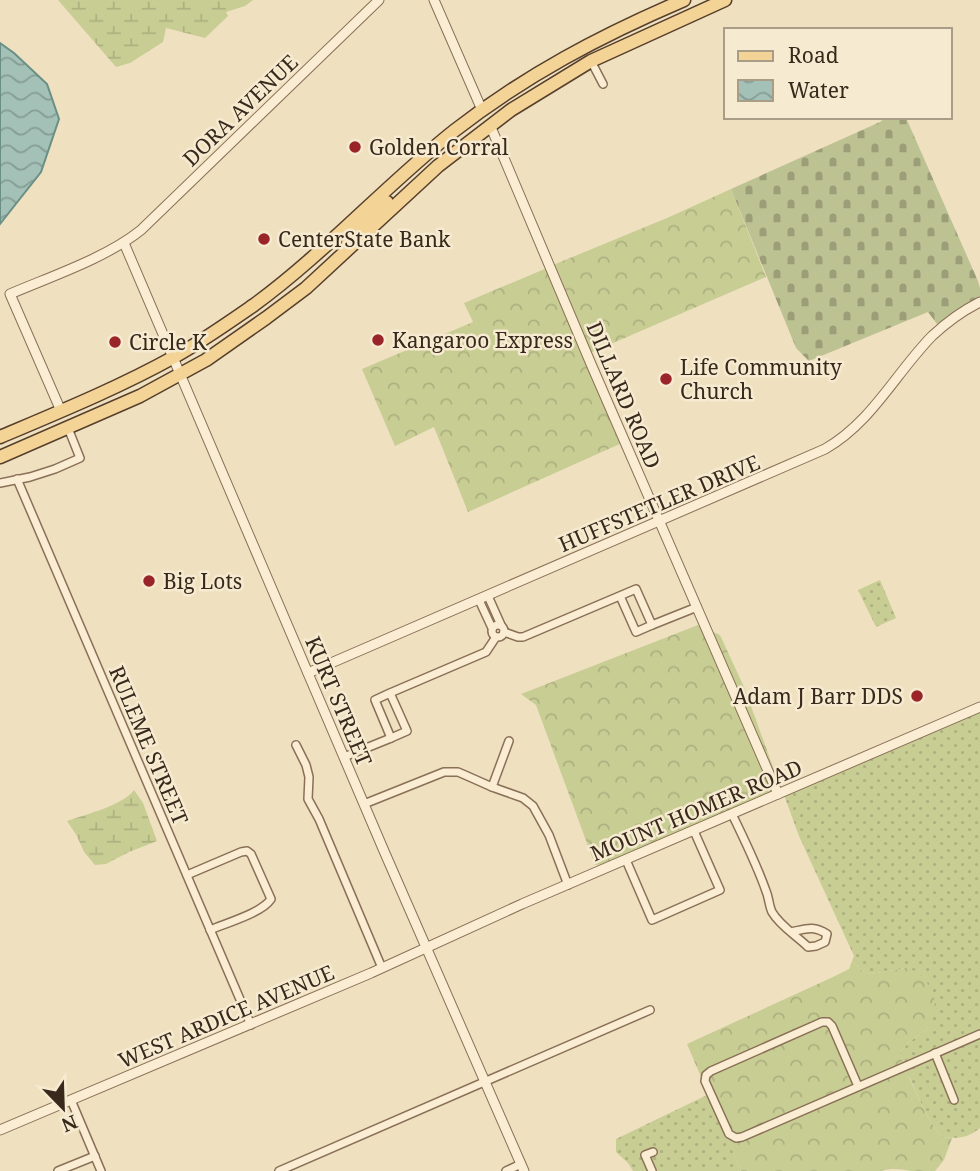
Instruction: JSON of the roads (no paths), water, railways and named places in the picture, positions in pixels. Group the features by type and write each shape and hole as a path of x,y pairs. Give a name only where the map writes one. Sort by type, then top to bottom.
{"main road":[{"path":"0,437 100,394 174,357 277,287 445,139 482,110 554,63 616,30 684,0"},
{"path":"661,28 671,17 708,0"},
{"path":"0,457 140,396 225,347 306,288 438,166 490,125 591,61 725,0"},
{"path":"490,125 496,110 525,81"},
{"path":"438,166 441,157 477,124 482,110"},
{"path":"346,252 349,238 391,197 395,183"},
{"path":"68,428 71,417 78,409 100,394"},
{"path":"19,449 51,426 61,411"}],"street":[{"name":"DORA AVENUE","path":"10,294 103,254 141,230 379,0"},
{"path":"434,0 482,110"},
{"path":"591,61 603,84"},
{"name":"DILLARD ROAD","path":"490,125 591,365 778,794"},
{"name":"KURT STREET","path":"124,243 522,1167"},
{"path":"0,298 10,294 61,411"},
{"name":"HUFFSTETLER DRIVE","path":"308,673 485,602 825,449 843,438 869,414 933,336 956,316 980,302"},
{"path":"0,483 55,469 80,458 68,428"},
{"name":"RULEME STREET","path":"17,479 251,1025"},
{"path":"492,628 495,625 523,637 636,589 652,625"},
{"path":"620,596 636,632 697,607"},
{"path":"485,602 494,639"},
{"path":"485,602 505,631"},
{"path":"391,738 375,700 486,652 494,639 505,631"},
{"path":"344,757 407,731 390,693"},
{"name":"MOUNT HOMER ROAD","path":"427,948 980,706"},
{"path":"492,787 509,741"},
{"path":"296,745 310,777 308,799 328,839 382,968"},
{"path":"364,804 431,775 458,772 523,798 533,806 549,835 568,885"},
{"path":"733,814 767,893 772,912 791,932"},
{"path":"626,860 652,920 720,890 694,831"},
{"path":"187,876 247,851 251,854 271,899 260,909 210,930"},
{"name":"WEST ARDICE AVENUE","path":"0,1130 427,948"},
{"path":"279,1171 650,1010"},
{"path":"858,1086 828,1022 822,1022 711,1071 706,1075 705,1081 729,1134 737,1138 980,1034"},
{"path":"935,1053 954,1100"},
{"path":"71,1100 101,1171"},
{"path":"652,1171 645,1155 653,1152"},
{"path":"58,1171 95,1156"},
{"path":"506,1171 522,1167"}],"water":[{"path":"0,43 47,84 59,119 41,172 0,224"}],"place":[{"name":"Golden Corral","path":"355,147"},
{"name":"CenterState Bank","path":"264,239"},
{"name":"Kangaroo Express","path":"378,340"},
{"name":"Circle K","path":"115,342"},
{"name":"Life Community Church","path":"666,379"},
{"name":"Big Lots","path":"149,581"},
{"name":"Adam J Barr DDS","path":"917,696"}]}
